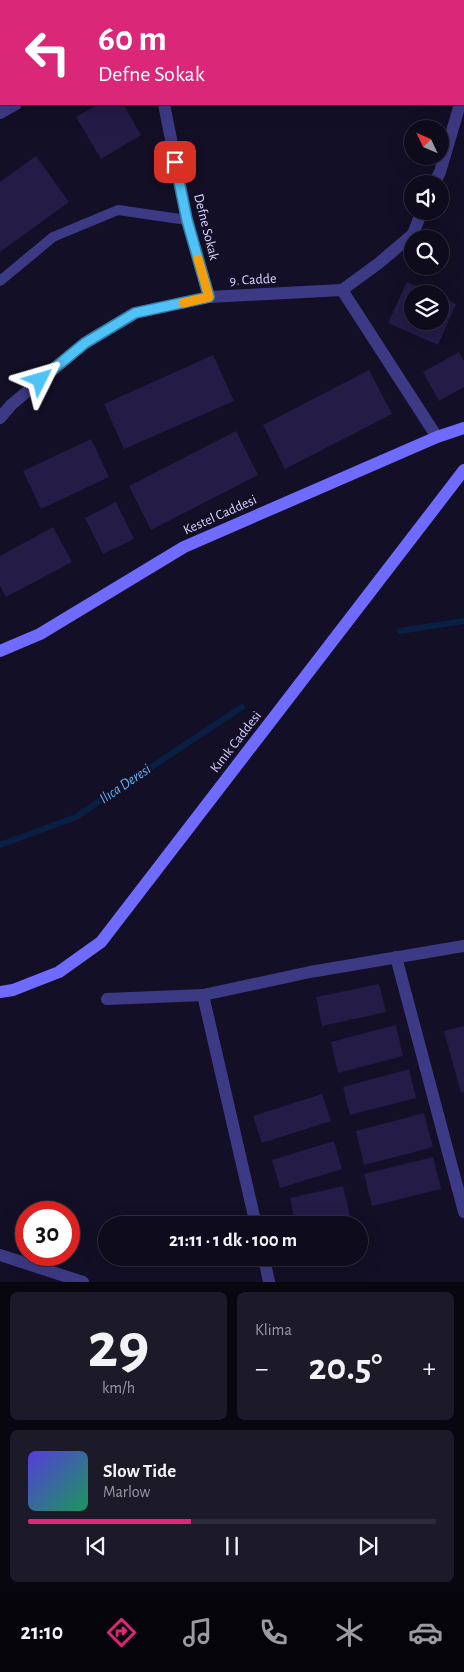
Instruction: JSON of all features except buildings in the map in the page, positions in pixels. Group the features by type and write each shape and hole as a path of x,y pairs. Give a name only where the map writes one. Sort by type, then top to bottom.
{"main road":[{"name":"Kestel Caddesi","path":"0,652 40,634 184,547 437,437 464,428"},
{"name":"Kınık Caddesi","path":"0,992 14,990 59,972 101,942 464,470"}],"street":[{"path":"0,113 14,105"},
{"name":"Defne Sokak","path":"164,105 187,220 209,297"},
{"path":"438,175 460,105"},
{"path":"418,220 412,234 379,263 342,290 437,437"},
{"name":"9. Cadde","path":"0,418 11,405 85,343 135,313 209,297 342,290"},
{"path":"107,1000 203,995 310,972 464,946"},
{"path":"396,957 464,1212"},
{"path":"203,995 254,1216"},
{"path":"0,1255 84,1282"},
{"path":"266,1266 269,1282"}],"lane":[{"path":"0,281 53,237 118,210 187,220"}],"waterway":[{"name":"Ilıca Deresi","path":"400,631 464,621"},
{"name":"Ilıca Deresi","path":"0,845 76,817 242,707"}],"slow traffic":[{"path":"183,303 209,297 198,259"}],"route":[{"path":"40,380 85,343 135,313 209,297 187,220 175,162"}]}
